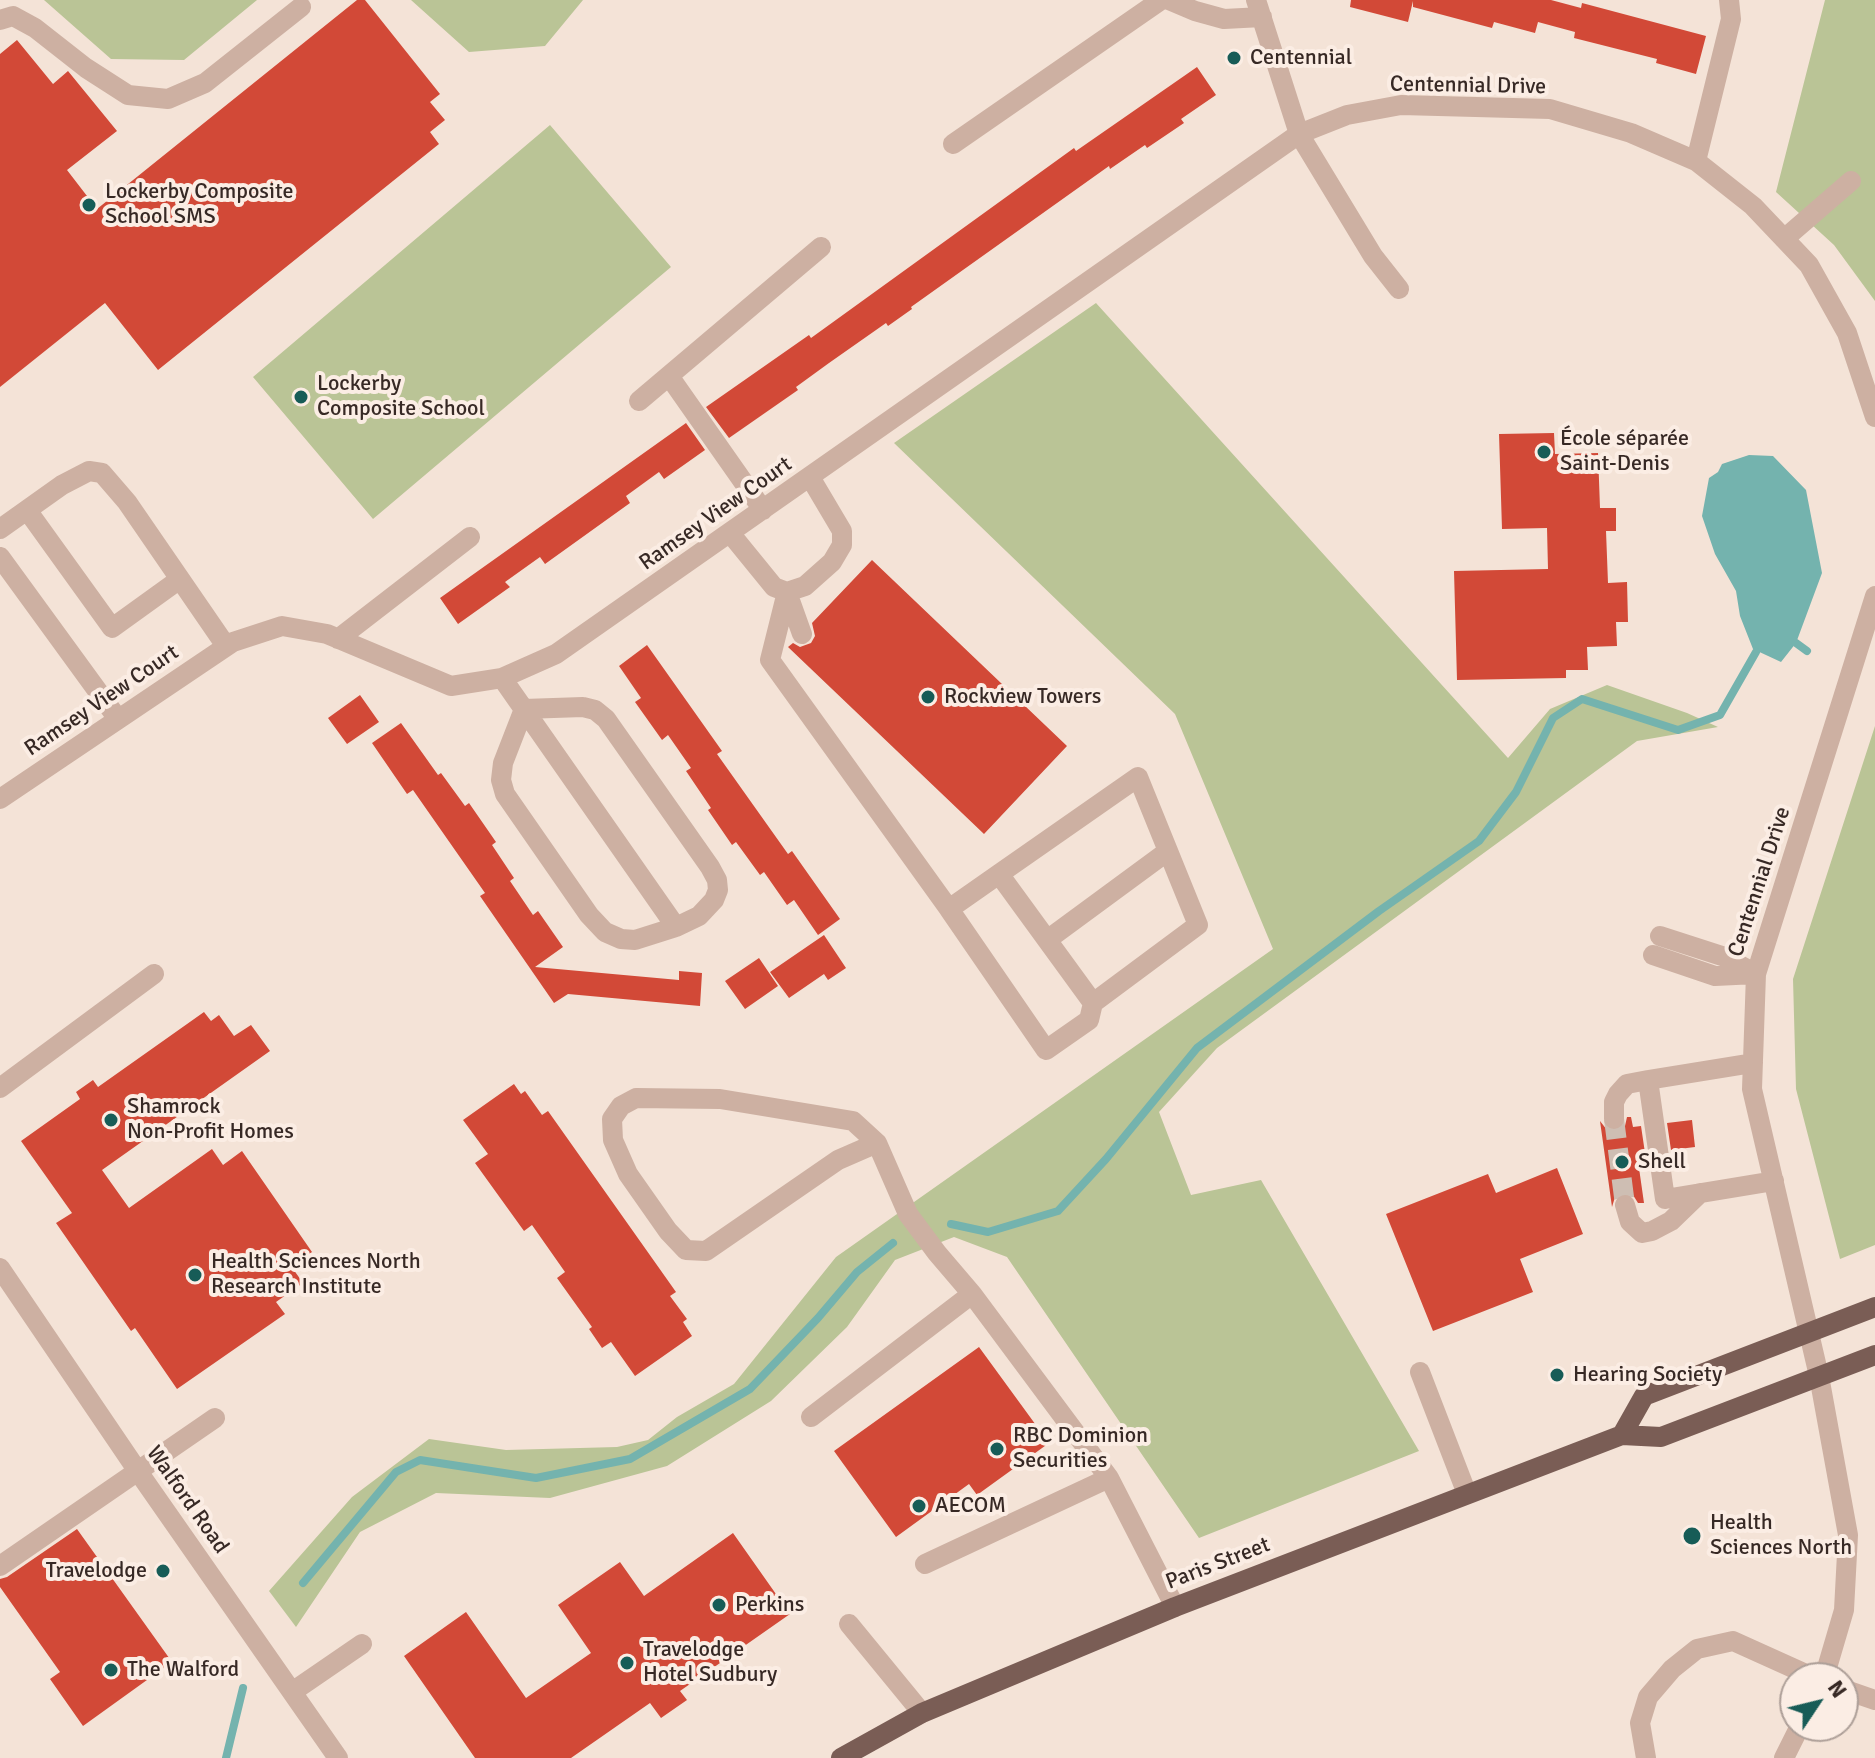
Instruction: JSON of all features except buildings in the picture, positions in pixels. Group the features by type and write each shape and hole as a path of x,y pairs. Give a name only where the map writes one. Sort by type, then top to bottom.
{"main road":[{"path":"1622,1435 1644,1396 1875,1307"},
{"name":"Paris Street","path":"841,1758 922,1713 1175,1607 1622,1435 1661,1437 1875,1355"}],"street":[{"path":"953,144 1161,0"},
{"path":"1169,0 1224,19 1259,8 1299,134 1373,256 1399,289"},
{"path":"1696,161 1731,19 1729,0"},
{"path":"0,20 13,16 35,28 86,68 128,95 168,99 205,83 301,7"},
{"name":"Centennial Drive","path":"1299,134 1347,115 1401,105 1550,109 1631,133 1696,161 1753,206 1809,265 1847,333 1875,417"},
{"name":"Ramsey View Court","path":"0,799 226,646 282,626 338,639 451,686 502,678 556,654 1299,134"},
{"path":"1784,239 1851,181"},
{"path":"639,401 821,247"},
{"path":"669,376 763,510"},
{"path":"0,529 62,485 89,471 102,473 127,502 226,646"},
{"path":"730,533 774,587 787,592 805,586 832,562 842,545 842,531 810,477"},
{"path":"27,510 112,628 180,579"},
{"path":"338,639 470,537"},
{"path":"0,557 118,719"},
{"path":"787,592 802,634"},
{"path":"787,592 770,660 1046,1050 1089,1020 1093,1003 1198,925 1138,777 949,909"},
{"name":"Centennial Drive","path":"1829,1662 1844,1610 1848,1535 1819,1376 1752,1089 1756,974 1875,596"},
{"path":"502,678 676,927"},
{"path":"583,707 595,710 606,719 702,854 717,880 718,890 714,900 699,916 635,940 621,939 605,932 580,903 505,794 501,780 503,763 524,709 583,707"},
{"path":"1047,940 1168,851"},
{"path":"999,874 1093,1003"},
{"path":"1657,946 1725,957 1756,974"},
{"path":"0,1088 154,974"},
{"path":"1614,1119 1614,1102 1627,1084 1753,1063"},
{"path":"1648,1080 1665,1199 1774,1181"},
{"path":"877,1143 838,1160 706,1251 686,1250 668,1231 628,1174 613,1140 612,1119 621,1106 636,1098 720,1099 853,1121 877,1143 908,1214 972,1294 1109,1478 1175,1607"},
{"path":"1625,1205 1630,1222 1642,1233 1671,1221 1700,1193"},
{"name":"Walford Road","path":"0,1268 338,1758"},
{"path":"811,1417 972,1294"},
{"path":"1420,1372 1467,1494"},
{"path":"0,1566 215,1418"},
{"path":"925,1564 1109,1478"},
{"path":"849,1624 922,1713"},
{"path":"1646,1758 1640,1723 1648,1697 1672,1669 1697,1649 1733,1641 1780,1662"},
{"path":"292,1692 362,1644"}],"green space":[{"path":"44,0 257,0 184,60 111,59"},
{"path":"411,0 583,0 545,46 469,52"},
{"path":"1825,0 1875,0 1875,301 1834,245 1776,192"},
{"path":"550,125 671,267 373,519 253,377"},
{"path":"1096,303 1508,758 1550,709 1607,685 1718,727 1637,741 1217,1048 1159,1112 1191,1195 1261,1180 1419,1451 1199,1538 1007,1257 954,1237 895,1260 847,1327 771,1401 667,1466 550,1498 436,1493 360,1532 296,1627 269,1591 352,1497 429,1439 506,1450 617,1447 648,1440 677,1417 734,1384 836,1257 1273,949 1175,714 894,443"},
{"path":"1875,726 1875,1245 1840,1259 1796,1089 1793,979"}],"water":[{"path":"1749,455 1773,456 1806,490 1822,573 1796,643 1781,662 1753,649 1740,616 1736,591 1715,554 1702,516 1709,478 1718,472 1722,464"}],"waterway":[{"path":"1796,643 1807,651"},
{"path":"951,1224 988,1232 1058,1211 1106,1159 1197,1048 1379,911 1479,841 1516,792 1553,718 1582,699 1678,730 1720,715 1756,652"},
{"path":"303,1583 396,1472 420,1460 536,1478 630,1459 750,1389 857,1272 893,1243"},
{"path":"226,1758 243,1688"}],"tunnel":[{"path":"1614,1119 1625,1205"}],"place":[{"name":"Centennial","path":"1234,58"},
{"name":"Lockerby Composite School SMS","path":"89,205"},
{"name":"Lockerby Composite School","path":"301,397"},
{"name":"École séparée Saint-Denis","path":"1544,452"},
{"name":"Rockview Towers","path":"928,697"},
{"name":"Shamrock Non-Profit Homes","path":"111,1120"},
{"name":"Shell","path":"1622,1162"},
{"name":"Health Sciences North Research Institute","path":"195,1275"},
{"name":"Hearing Society","path":"1557,1375"},
{"name":"RBC Dominion Securities","path":"997,1449"},
{"name":"AECOM","path":"919,1506"},
{"name":"Health Sciences North","path":"1692,1536"},
{"name":"Travelodge","path":"163,1571"},
{"name":"Perkins","path":"719,1605"},
{"name":"Travelodge Hotel Sudbury","path":"627,1663"},
{"name":"The Walford","path":"111,1670"}]}
